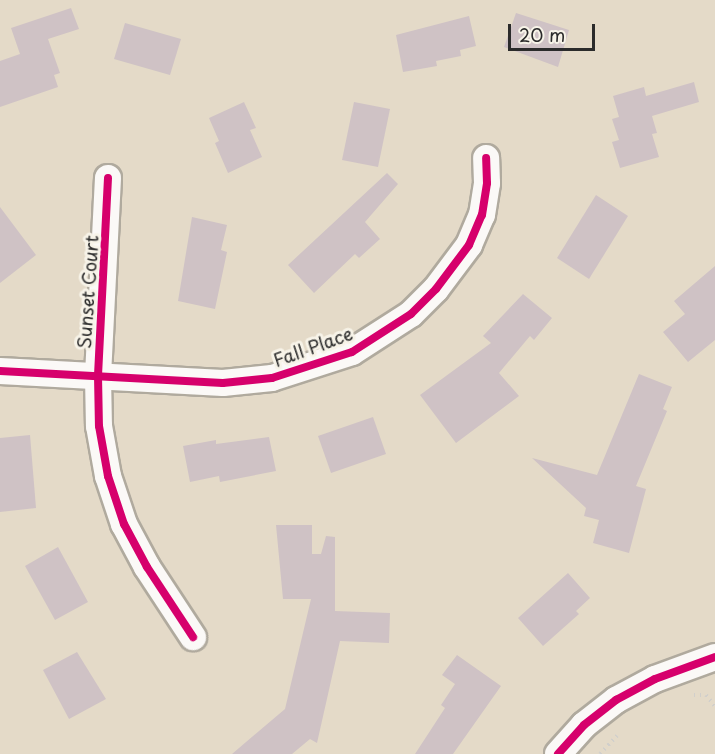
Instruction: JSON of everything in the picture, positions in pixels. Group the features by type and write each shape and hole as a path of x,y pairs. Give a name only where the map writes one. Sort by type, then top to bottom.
{"street":[{"name":"Fall Place","path":"0,371 222,383 272,378 315,367 383,335 436,289 469,245 482,215 487,183 486,158"},
{"name":"Sunset Court","path":"108,178 98,376 99,426 108,476 124,524 193,638"},
{"path":"558,754 584,725 616,700 655,679 715,657"}],"path":[{"path":"682,698 706,695 715,706"},
{"path":"600,754 620,733"}],"building":[{"path":"71,8 79,29 48,39 60,73 54,75 58,87 0,107 0,61 20,54 11,28"},
{"path":"516,13 569,30 558,67 504,47"},
{"path":"469,16 476,46 460,50 461,56 436,61 437,66 403,72 396,35"},
{"path":"125,23 181,39 170,75 114,59"},
{"path":"694,82 699,102 652,116 657,133 652,134 659,157 620,168 612,142 619,140 612,119 619,117 613,96 644,87 646,96"},
{"path":"244,102 256,128 250,130 262,157 228,173 215,143 219,141 209,118"},
{"path":"354,102 390,109 378,167 342,160"},
{"path":"387,173 398,184 365,222 380,239 359,258 355,254 314,293 288,265"},
{"path":"596,195 628,216 589,279 557,258"},
{"path":"0,207 36,255 0,283"},
{"path":"192,217 227,225 221,250 227,252 215,309 178,301"},
{"path":"715,266 715,340 688,362 663,332 685,314 674,301"},
{"path":"523,294 552,318 534,340 530,336 499,373 519,396 456,443 420,395 491,343 483,336"},
{"path":"639,374 672,387 663,409 667,411 636,486 646,489 629,553 593,543 599,520 584,516 586,508 532,458 597,475"},
{"path":"373,417 386,454 331,473 318,436"},
{"path":"30,435 36,508 0,512 0,438"},
{"path":"269,437 276,471 220,482 219,476 190,482 183,446 216,440 216,444"},
{"path":"276,525 312,525 312,554 321,554 326,536 335,537 335,611 390,613 389,643 340,641 317,743 310,739 292,754 232,754 285,709 311,599 283,599"},
{"path":"58,547 88,602 55,620 25,566"},
{"path":"568,573 590,598 576,611 579,614 543,646 518,618"},
{"path":"77,652 106,699 69,719 43,670"},
{"path":"457,655 501,686 453,754 415,754 445,708 441,705 455,684 442,675"}],"cycle path":[{"path":"0,371 223,383 272,378 352,352 411,314 436,289 469,245 482,215 487,183 486,158"},
{"path":"108,178 98,376 99,426 108,476 124,524 147,567 193,637"},
{"path":"558,754 584,725 616,700 655,679 715,657"}]}
